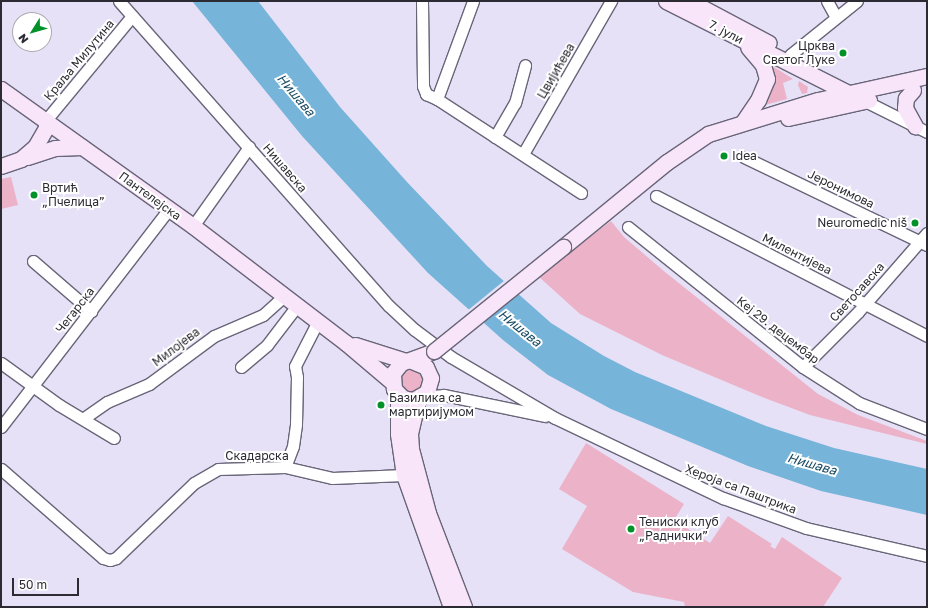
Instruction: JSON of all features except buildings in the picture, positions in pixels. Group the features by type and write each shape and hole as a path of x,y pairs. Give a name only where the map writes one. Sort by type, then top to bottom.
{"main road":[{"name":"7. јули","path":"666,1 742,41 865,101"},
{"name":"7. јули","path":"690,1 827,74 851,94"},
{"path":"742,41 758,59 767,75 764,90 748,121"},
{"path":"451,607 404,475 398,434 395,369 435,349 688,147 708,134 818,100 851,94 927,76"},
{"path":"748,121 783,119 913,90 927,85"},
{"name":"Пантелејска","path":"1,89 193,226 296,307 346,343 395,389"},
{"path":"913,90 906,98 905,108 921,129"},
{"path":"21,159 38,143 46,126 46,120"},
{"path":"1,165 19,150 37,127 46,120"},
{"path":"1,165 55,148 82,147"},
{"name":"Пантелејска","path":"346,343 409,361"},
{"path":"435,349 428,371 430,385 420,398 410,434 411,449 428,513 464,607"},
{"path":"409,361 422,364 428,371"},
{"path":"395,389 408,400 420,398"}],"street":[{"name":"Нишавска","path":"119,1 389,306 435,349"},
{"path":"422,1 423,86 426,94 437,99 581,193"},
{"path":"437,99 473,1"},
{"name":"Цвијићева","path":"523,154 611,1"},
{"path":"827,1 836,17"},
{"path":"790,55 857,1"},
{"name":"Краља Милутина","path":"46,120 132,16"},
{"path":"496,137 515,103 525,65"},
{"name":"7. јули","path":"865,101 921,129"},
{"path":"193,226 249,147"},
{"name":"Јеронимова","path":"744,157 923,243"},
{"name":"Милентијева","path":"656,196 866,303 927,336"},
{"name":"Чегарска","path":"1,426 169,209"},
{"name":"Кеј 29. децембар","path":"628,227 803,368 860,403 927,429"},
{"name":"Светосавска","path":"803,368 923,243 927,233"},
{"path":"33,261 91,311"},
{"name":"Милојева","path":"84,418 108,402 150,384 214,336 259,317 283,297"},
{"path":"241,367 267,345 296,307"},
{"path":"285,467 293,446 296,424 297,377 295,366 317,323"},
{"name":"Хероја са Паштрика","path":"435,349 555,418 685,482 759,512 813,530 927,556"},
{"path":"1,363 59,406 84,418 114,438"},
{"name":"Хероја са Паштрика","path":"420,398 444,395 555,418"},
{"name":"Скадарска","path":"1,469 106,559 116,558 187,489 203,476 218,469 285,467 332,478 404,475"}],"shaded area":[{"path":"774,67 793,79 783,83 787,99 761,106 770,68"},
{"path":"799,81 808,87 807,93 802,94 798,85"},
{"path":"11,177 18,205 1,209 1,179"},
{"path":"611,221 624,237 665,272 818,394 858,415 927,441 927,444 810,415 762,397 662,355 580,314 538,276"},
{"path":"411,368 416,369 422,375 422,385 416,391 411,392 406,391 400,385 399,380 400,375 406,369"},
{"name":"Тениски клуб „Раднички”","path":"586,443 684,504 674,520 710,543 728,516 772,544 770,546 775,549 782,537 842,578 823,607 685,607 684,602 633,592 562,549 587,506 559,489"}],"water":[{"name":"Нишава","path":"192,1 258,1 340,107 407,182 487,266 551,323 604,356 635,372 766,426 834,448 927,469 927,515 821,491 748,466 611,409 548,375 503,340 428,273 302,136"}],"pier":[{"path":"505,280 519,293 480,323 467,311"}],"place":[{"name":"Црква Светог Луке","path":"843,53"},
{"name":"Idea","path":"724,156"},
{"name":"Вртић „Пчелица”","path":"34,195"},
{"name":"Neuromedic niš","path":"915,223"},
{"name":"Базилика са мартиријумом","path":"381,405"},
{"name":"Тениски клуб „Раднички”","path":"631,529"}]}
